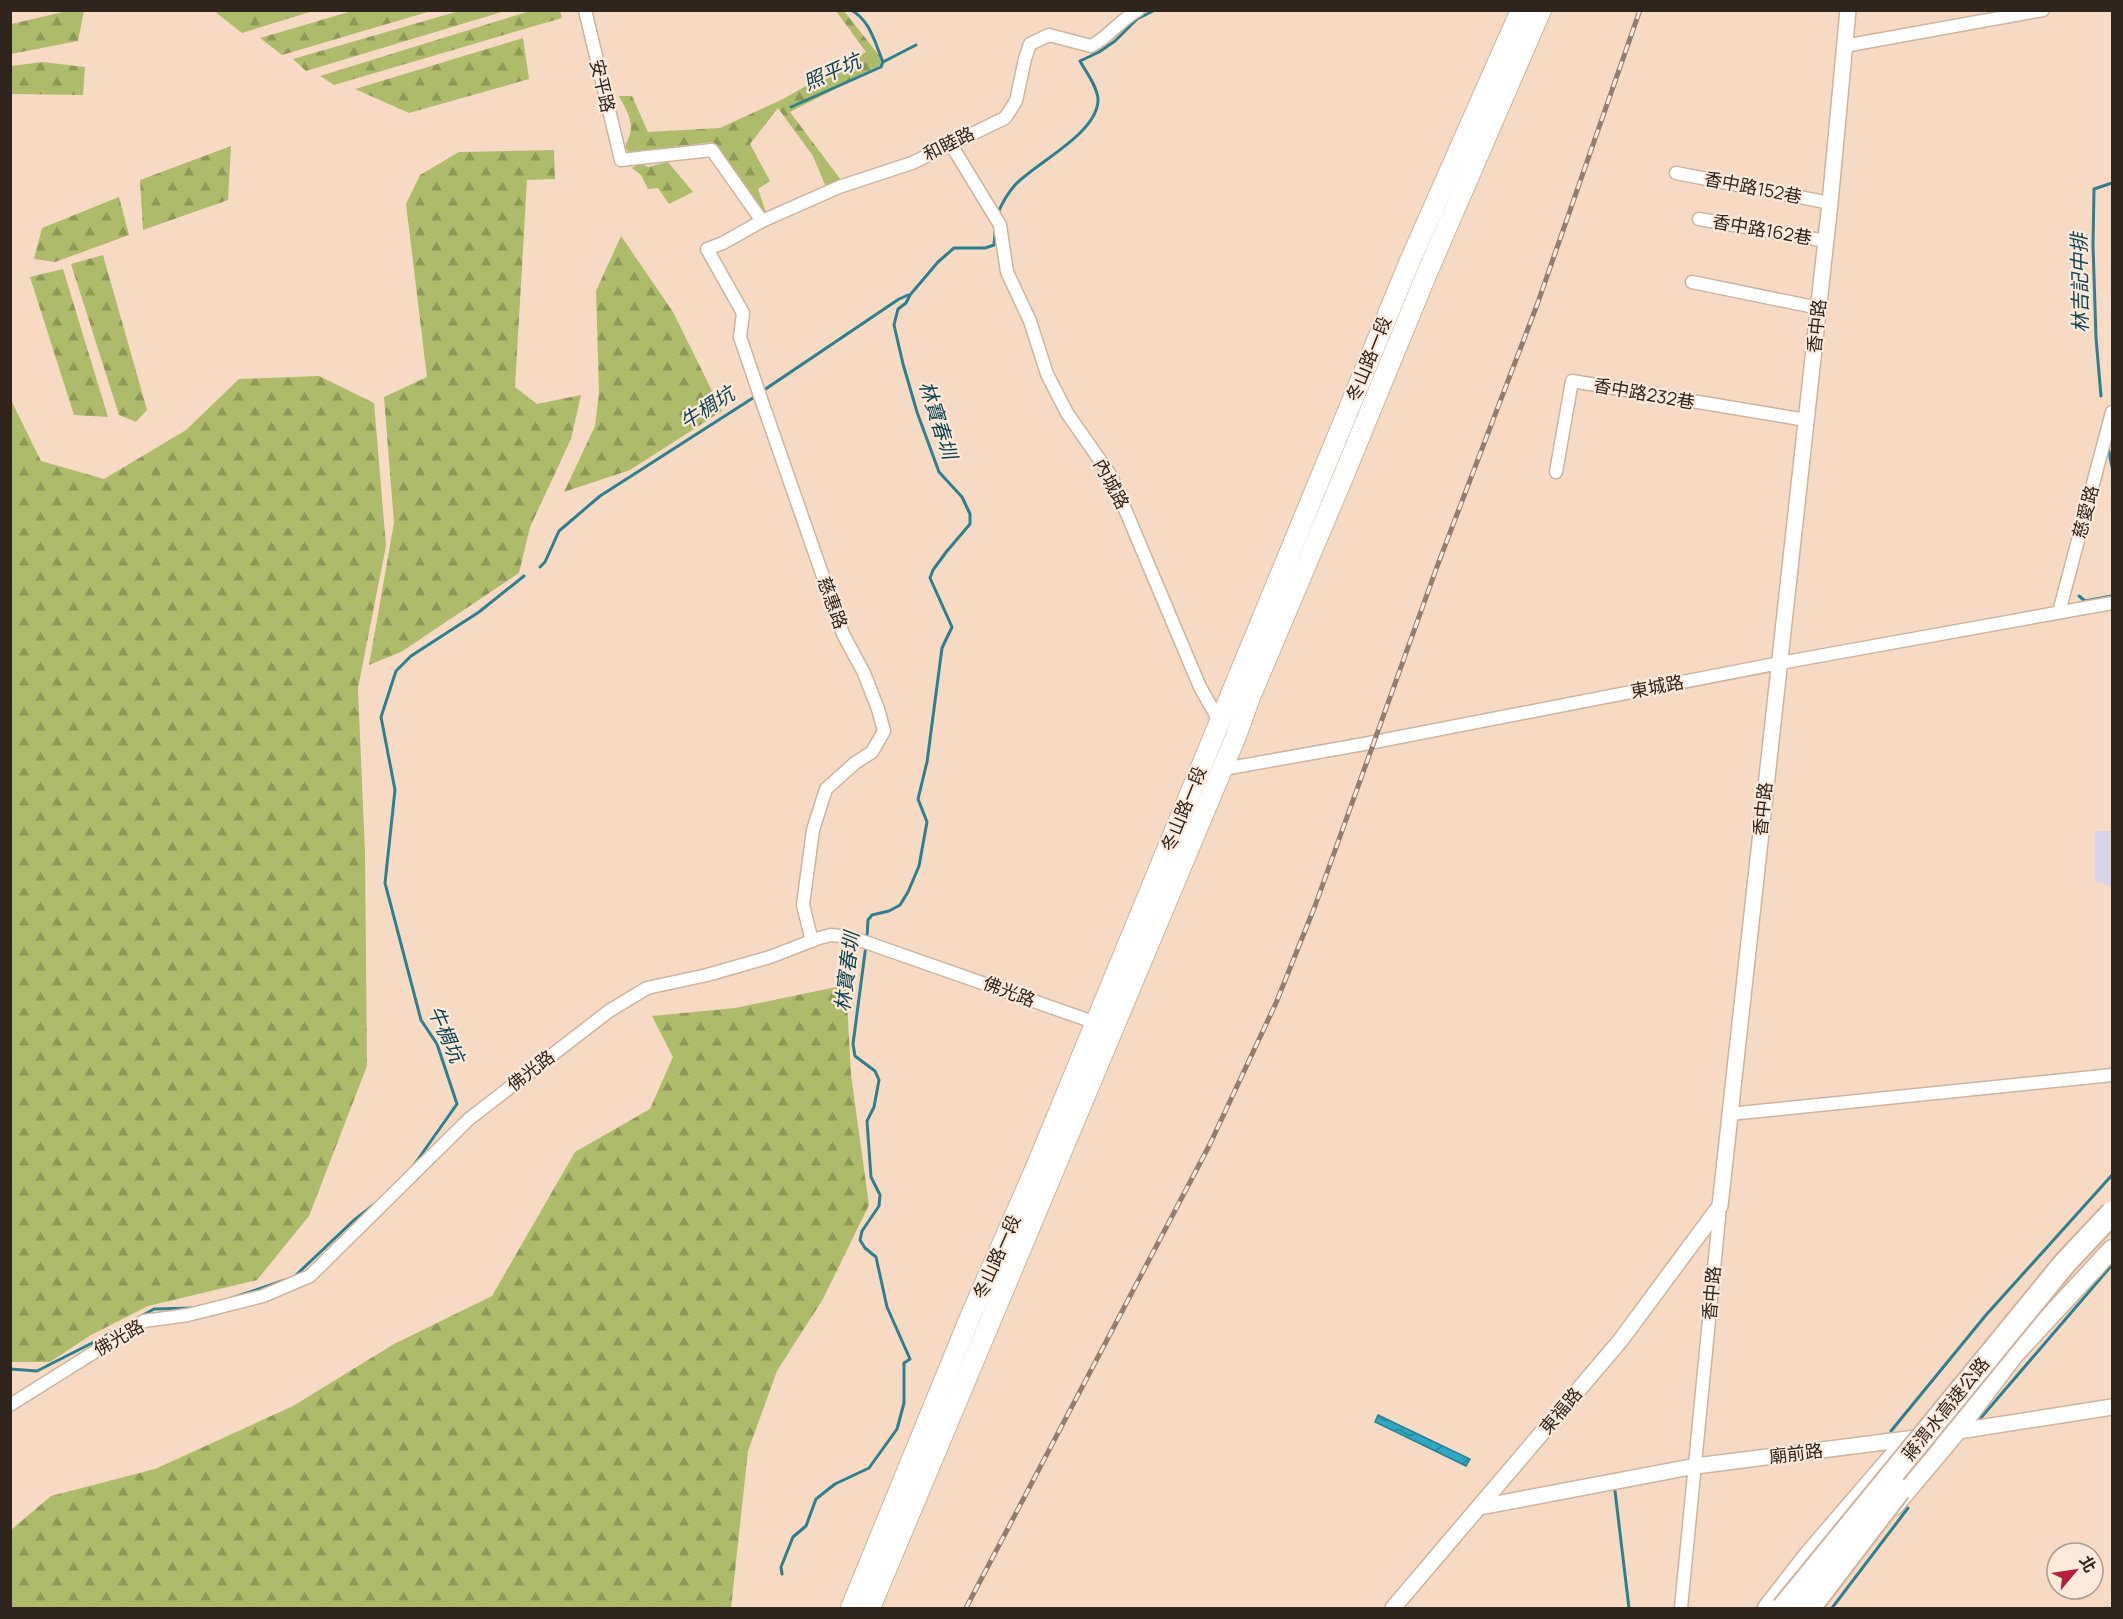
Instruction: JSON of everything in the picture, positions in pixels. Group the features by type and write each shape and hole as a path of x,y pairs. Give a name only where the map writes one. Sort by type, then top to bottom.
{"highway":[{"name":"蔣渭水高速公路","path":"1783,1608 2065,1263 2112,1212"},
{"name":"蔣渭水高速公路","path":"1810,1608 2004,1355 2112,1232"}],"main road":[{"name":"冬山路一段","path":"1211,768 1236,736 1250,697 1427,273 1501,80 1521,10"},
{"name":"冬山路一段","path":"870,1608 1104,1026 1211,768 1220,724 1409,263 1501,80 1541,10"},
{"path":"1409,263 1427,273"},
{"name":"冬山路一段","path":"851,1608 972,1315 1104,1026"},
{"path":"1767,1608 1809,1554 1985,1345 2112,1202"},
{"path":"1810,1608 1955,1432 2014,1355 2112,1249"}],"street":[{"name":"安平路","path":"585,10 621,160 712,150 762,221"},
{"name":"和睦路","path":"707,249 723,243 762,221 839,187 912,163 1005,118 1016,101 1024,59 1030,44 1049,35 1091,46 1104,39 1130,14 1138,10"},
{"name":"香中路","path":"1681,1608 1720,1206 1819,308 1848,10"},
{"path":"1844,45 2043,10"},
{"name":"內城路","path":"950,144 1000,225 1008,272 1030,321 1047,374 1067,412 1111,476 1200,687 1220,724 1236,736"},
{"name":"香中路152巷","path":"1676,173 1830,203"},
{"name":"香中路162巷","path":"1699,219 1826,241"},
{"name":"慈惠路","path":"707,249 743,313 740,337 759,394 843,634 864,672 884,731 872,752 855,763 826,789 813,830 803,905 812,940"},
{"path":"1692,282 1819,308"},
{"name":"香中路232巷","path":"1556,472 1572,381 1806,420"},
{"name":"慈愛路","path":"2059,612 2112,412"},
{"name":"東城路","path":"1211,768 2112,603"},
{"name":"佛光路","path":"10,1405 144,1320 188,1315 263,1296 310,1276 469,1119 609,1011 647,988 707,975 770,957 831,935 866,942 1104,1026"},
{"path":"1730,1114 2112,1076"},
{"name":"東福路","path":"1393,1608 1620,1341 1720,1206"},
{"name":"廟前路","path":"1480,1507 1696,1466 1908,1439 2112,1407"}],"shaded area":[{"path":"2095,831 2112,831 2112,887 2095,881"}],"green space":[{"path":"72,10 84,11 78,41 11,54 11,24"},
{"path":"533,10 560,11 562,18 334,85 320,76"},
{"path":"214,11 313,11 242,33"},
{"path":"352,11 431,11 282,55 260,38"},
{"path":"459,11 505,11 306,71 293,59"},
{"path":"836,11 844,11 885,63 790,112 841,180 826,187 813,156 778,108 750,144 770,181 758,189 766,212 761,215 713,142 629,152 625,148 631,124 619,96 632,96 648,132 720,128 783,99 866,52"},
{"path":"523,38 529,79 409,113 355,89"},
{"path":"43,62 85,67 83,95 11,94 11,66"},
{"path":"231,146 228,200 143,230 140,180"},
{"path":"554,150 555,179 527,180 515,387 537,404 581,395 571,439 530,527 519,573 401,652 369,665 394,523 384,397 427,377 406,204 420,175 459,152"},
{"path":"668,162 693,192 669,204 658,188 648,189 641,175 632,168 640,163 648,167"},
{"path":"119,197 129,235 55,262 34,259 42,228"},
{"path":"621,236 673,312 722,411 630,470 564,492 595,426 599,393 596,291"},
{"path":"103,255 147,410 136,422 119,415 71,264"},
{"path":"63,269 108,417 74,415 30,277"},
{"path":"319,376 374,403 386,546 358,688 365,853 367,1066 309,1216 257,1280 148,1306 91,1335 50,1362 11,1362 11,400 41,461 104,479 186,430 239,379"},
{"path":"846,985 851,1075 869,1205 823,1299 777,1371 748,1451 731,1608 11,1608 11,1530 51,1496 155,1469 293,1406 394,1344 492,1296 575,1152 650,1109 673,1057 652,1016 735,1008"}],"water":[{"path":"1378,1415 1470,1459 1466,1466 1375,1422"}],"waterway":[{"path":"851,10 858,14 867,26 883,62"},
{"name":"林寶春圳","path":"998,213 1005,198 1015,185 1077,135 1096,112 1097,94 1080,61 1099,52 1115,41 1137,19 1155,10"},
{"name":"照平坑","path":"791,107 881,67 883,62 916,45"},
{"name":"林吉記中排","path":"2101,396 2096,338 2094,189 2112,183"},
{"name":"林寶春圳","path":"867,938 868,920 872,915 889,911 900,905 919,866 927,822 918,799 927,762 942,648 952,627 930,578 947,551 970,524 970,514 962,497 939,472 917,412 894,325 898,309 906,303 938,262 954,248 985,248 994,245 995,233"},
{"name":"牛椆坑","path":"761,392 908,295"},
{"name":"牛椆坑","path":"540,567 545,562 559,531 600,496 756,396"},
{"name":"林吉記中排","path":"2108,446 2112,467"},
{"name":"牛椆坑","path":"414,1165 457,1104 437,1044 421,1020 385,883 395,790 381,717 396,671 411,656 479,612 524,576"},
{"name":"林吉記中排","path":"2079,596 2085,601 2112,596"},
{"name":"林寶春圳","path":"782,1574 781,1567 793,1537 806,1526 816,1499 835,1484 869,1468 897,1429 904,1403 904,1363 910,1359 887,1307 876,1257 865,1248 860,1240 862,1231 879,1206 880,1195 871,1177 867,1121 874,1107 879,1080 875,1071 855,1056 853,1044 866,945"},
{"path":"1891,1431 1986,1315 2112,1175"},
{"name":"牛椆坑","path":"294,1277 353,1221 376,1203"},
{"path":"1979,1420 2112,1265"},
{"name":"牛椆坑","path":"229,1299 285,1280"},
{"name":"牛椆坑","path":"10,1369 37,1371 154,1309 194,1308"},
{"path":"1615,1491 1629,1608"},
{"path":"1832,1608 1908,1508"}],"railway":[{"path":"966,1608 1209,1146 1276,1003 1315,906 1438,564 1537,305 1640,10"}]}
